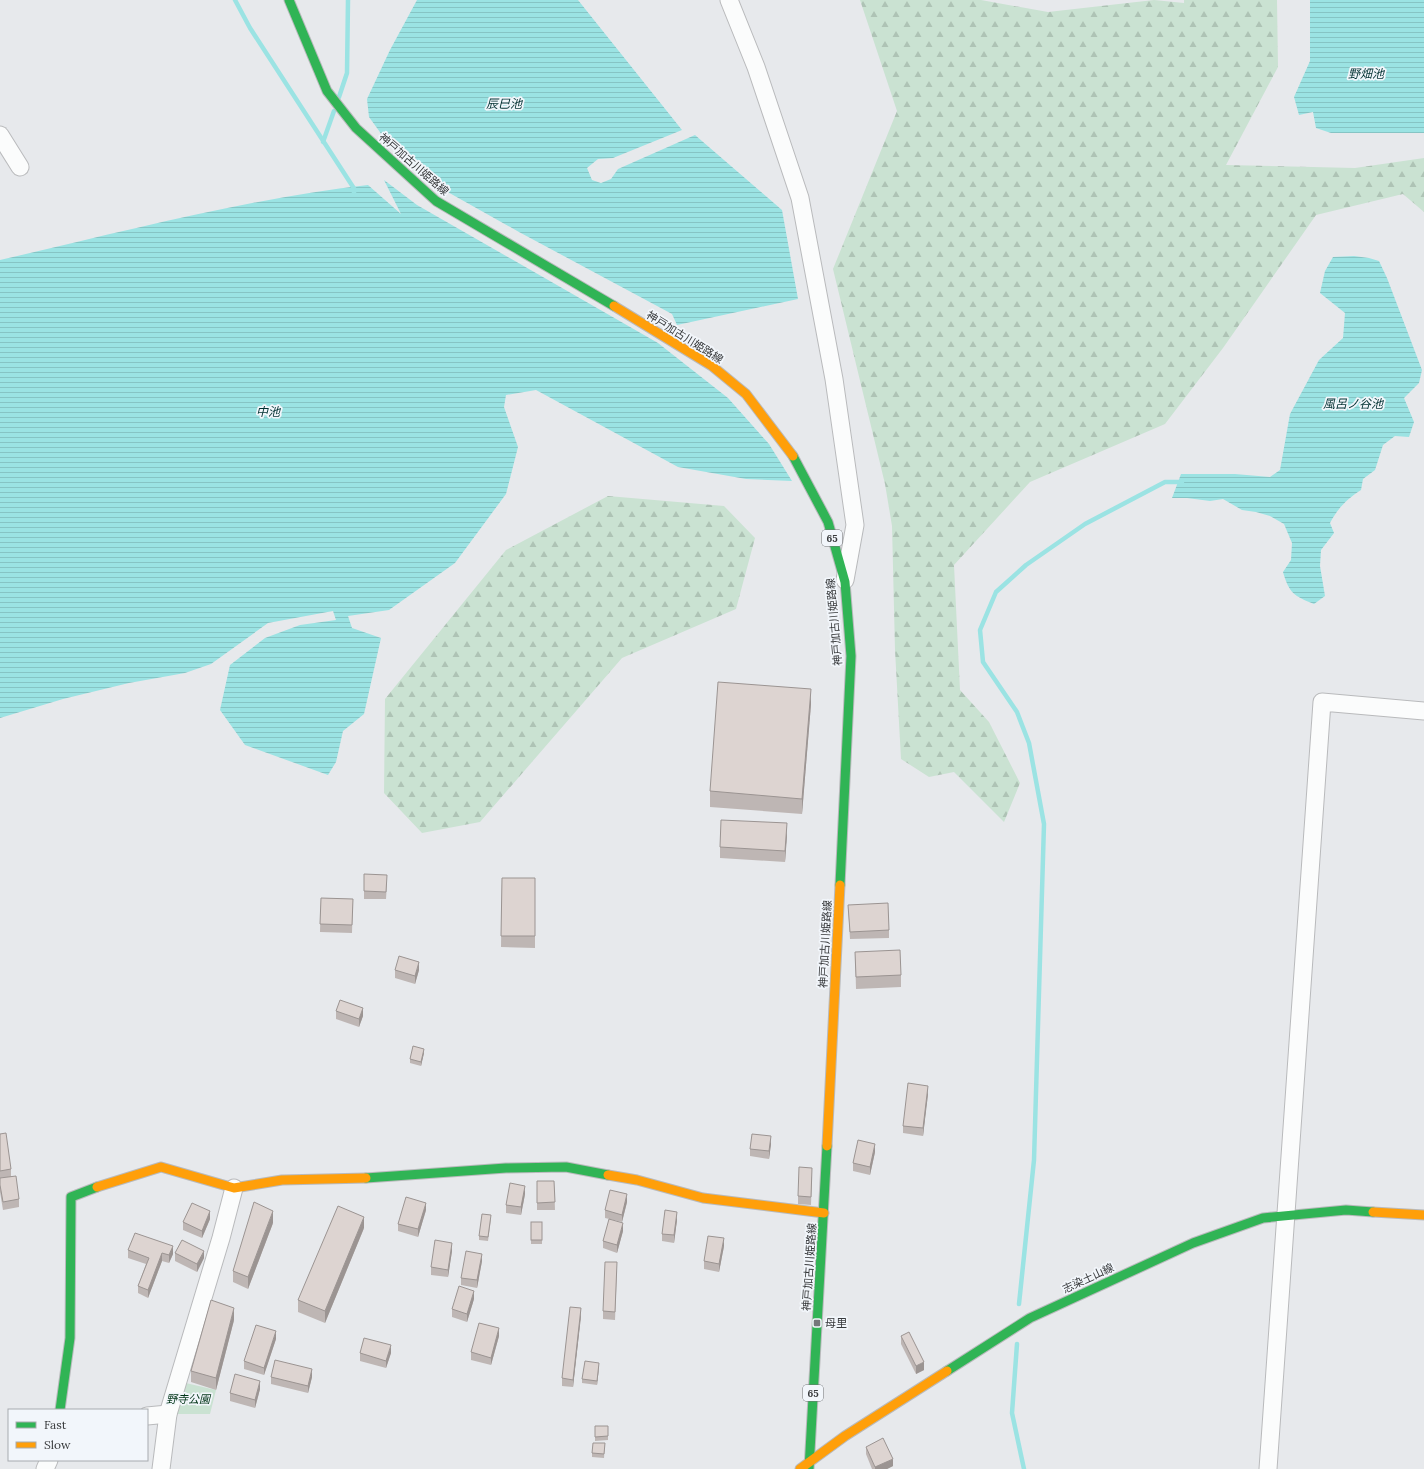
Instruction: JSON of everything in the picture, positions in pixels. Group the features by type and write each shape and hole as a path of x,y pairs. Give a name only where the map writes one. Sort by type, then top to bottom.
{"main road":[{"name":"神戸加古川姫路線","path":"289,0 327,91 356,128 436,201 579,284 712,366 746,394 791,453 828,522 845,582 851,656 824,1213 809,1466"},
{"path":"60,1409 70,1338 71,1197 112,1182 161,1168 234,1188 282,1180 390,1177 506,1168 566,1168 637,1180 703,1198 824,1213"},
{"name":"志染土山線","path":"800,1469 809,1466 845,1436 1030,1318 1193,1243 1263,1218 1285,1215 1346,1210 1424,1215"}],"street":[{"path":"729,0 756,67 800,198 834,379 855,525 845,582"},
{"path":"0,135 20,167"},
{"path":"1268,1469 1322,702 1424,711"},
{"path":"161,1469 168,1414 221,1238 234,1188"},
{"path":"148,1416 168,1414"}],"green space":[{"path":"860,0 981,0 1048,12 1154,0 1184,3 1184,0 1277,0 1278,67 1226,165 1355,168 1424,158 1424,212 1403,194 1316,215 1223,348 1165,424 1030,482 954,565 960,690 989,722 1020,783 1004,822 954,772 929,777 901,759 895,650 892,526 885,484 833,269 897,111"},
{"path":"608,496 724,506 755,538 736,609 622,658 480,822 422,833 384,793 385,699 506,550"},
{"name":"野寺公園","path":"177,1381 216,1390 210,1414 168,1414"}],"water":[{"name":"辰巳池","path":"417,0 578,0 682,130 613,158 598,159 587,168 592,180 601,183 611,179 618,169 695,135 782,210 798,299 677,325 672,314 437,186 382,135 369,117 367,99 390,50"},
{"name":"野畑池","path":"1310,0 1424,0 1424,133 1331,133 1316,128 1313,112 1299,115 1294,97 1310,61"},
{"name":"中池","path":"384,180 417,205 658,343 728,398 769,444 792,481 746,479 678,467 536,390 506,395 504,407 518,447 506,494 455,563 389,610 348,616 352,628 381,638 364,714 343,731 336,762 328,775 245,745 220,710 230,665 265,638 300,625 336,620 333,611 268,623 211,664 185,673 129,683 63,699 0,718 0,260 183,217 275,199 368,185 401,214"},
{"name":"風呂ノ谷池","path":"1354,256 1379,261 1387,278 1422,370 1419,383 1404,398 1414,422 1409,437 1395,436 1383,445 1375,470 1363,479 1361,490 1343,504 1330,523 1334,533 1321,550 1320,566 1325,596 1314,604 1293,593 1285,579 1283,572 1291,560 1292,543 1284,524 1270,516 1242,510 1223,499 1210,501 1172,498 1181,474 1235,474 1270,477 1280,470 1290,414 1319,360 1343,338 1345,313 1320,293 1325,271 1333,257"}],"building":[{"path":"718,682 811,689 802,799 710,791"},
{"path":"721,820 787,823 785,851 720,847"},
{"path":"364,874 387,875 386,892 364,891"},
{"path":"502,878 535,878 535,936 501,936"},
{"path":"321,898 353,899 352,925 320,924"},
{"path":"888,903 889,930 850,932 848,905"},
{"path":"900,950 901,975 856,977 855,952"},
{"path":"399,956 419,962 415,976 395,970"},
{"path":"340,1000 363,1008 359,1019 336,1011"},
{"path":"413,1046 424,1049 421,1062 410,1059"},
{"path":"908,1083 928,1086 923,1128 903,1126"},
{"path":"6,1133 11,1169 0,1171 0,1134"},
{"path":"752,1134 771,1136 769,1151 750,1149"},
{"path":"858,1140 875,1144 870,1167 853,1163"},
{"path":"799,1167 812,1168 811,1197 798,1196"},
{"path":"16,1176 19,1199 3,1202 0,1178"},
{"path":"537,1181 554,1181 555,1202 537,1203"},
{"path":"510,1183 525,1186 521,1207 506,1205"},
{"path":"610,1190 627,1194 622,1215 605,1210"},
{"path":"406,1197 426,1203 418,1229 398,1224"},
{"path":"254,1202 273,1211 248,1277 233,1271"},
{"path":"192,1203 210,1211 202,1231 183,1222"},
{"path":"338,1206 364,1217 325,1311 298,1300"},
{"path":"665,1210 677,1212 674,1235 662,1234"},
{"path":"482,1214 491,1215 488,1237 479,1236"},
{"path":"609,1219 623,1223 617,1245 603,1241"},
{"path":"531,1222 542,1222 542,1240 531,1240"},
{"path":"135,1233 173,1246 169,1255 162,1253 148,1290 138,1286 149,1258 128,1250"},
{"path":"708,1236 724,1238 719,1264 704,1261"},
{"path":"182,1240 204,1251 197,1264 175,1253"},
{"path":"435,1240 452,1243 448,1270 431,1267"},
{"path":"466,1251 482,1254 477,1280 461,1278"},
{"path":"605,1262 617,1262 615,1312 603,1311"},
{"path":"459,1286 474,1291 467,1314 452,1309"},
{"path":"211,1300 234,1308 216,1378 191,1371"},
{"path":"570,1307 581,1308 573,1380 562,1378"},
{"path":"479,1323 499,1328 491,1358 471,1352"},
{"path":"256,1325 276,1331 264,1368 244,1361"},
{"path":"909,1332 924,1362 916,1366 901,1336"},
{"path":"364,1338 391,1345 386,1361 360,1353"},
{"path":"275,1360 312,1369 308,1386 271,1377"},
{"path":"585,1361 599,1363 597,1381 582,1379"},
{"path":"235,1374 260,1381 255,1400 230,1393"},
{"path":"595,1426 608,1426 608,1436 595,1437"},
{"path":"883,1438 893,1459 875,1467 866,1447"},
{"path":"593,1443 605,1443 604,1454 592,1453"}],"waterway":[{"path":"235,0 250,28 355,190 354,192"},
{"path":"339,97 347,73 348,0"},
{"path":"323,142 334,111"},
{"path":"1019,1304 1034,1160 1044,824 1029,743 1017,712 983,662 980,630 996,592 1026,565 1085,524 1165,482 1182,482"},
{"path":"1017,1344 1012,1413 1024,1469"}],"traffic: fast":[{"path":"289,0 327,91 356,128 436,201 614,306"},
{"path":"793,456 828,522 845,582 851,656 840,885"},
{"path":"809,1469 827,1146"},
{"path":"366,1178 506,1168 566,1167 608,1175"},
{"path":"60,1409 70,1338 71,1197 97,1187"},
{"path":"947,1371 1030,1318 1193,1243 1263,1218 1346,1210 1373,1212"}],"traffic: slow":[{"path":"614,306 712,366 746,394 793,456"},
{"path":"827,1146 840,885"},
{"path":"97,1187 161,1167 234,1188 282,1180 366,1178"},
{"path":"608,1175 637,1180 703,1198 824,1213"},
{"path":"1373,1212 1424,1215"},
{"path":"800,1469 845,1436 947,1371"}],"place":[{"name":"母里","path":"817,1323"}]}
